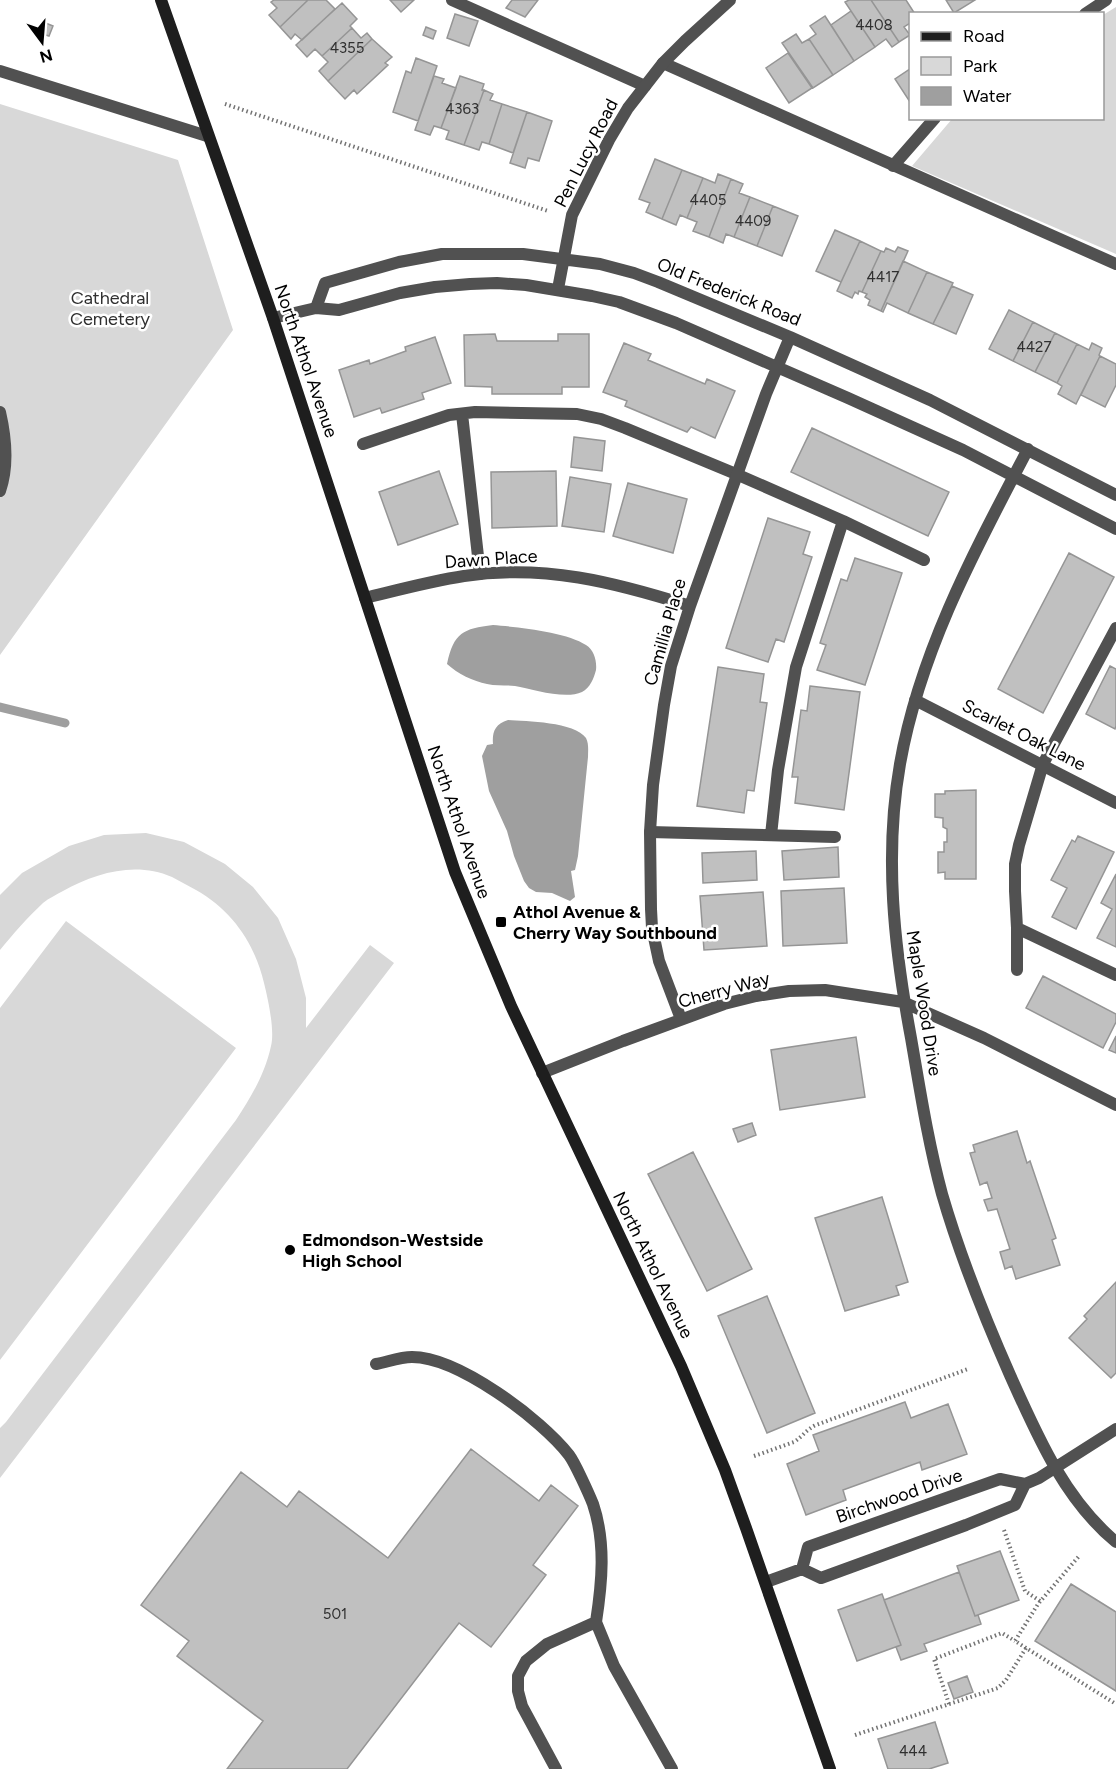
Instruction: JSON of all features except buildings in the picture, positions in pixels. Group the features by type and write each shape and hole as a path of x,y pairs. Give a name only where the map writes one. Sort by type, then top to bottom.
{"street":[{"name":"North Athol Avenue","path":"161,0 273,318 455,872 486,949 681,1366 725,1470 830,1769"},
{"path":"452,0 645,86"},
{"name":"Pen Lucy Road","path":"558,289 572,214 619,124 663,63 730,0"},
{"path":"1088,12 1106,0"},
{"path":"663,63 1116,264"},
{"path":"0,71 207,136"},
{"path":"893,166 933,120"},
{"name":"Old Frederick Road","path":"316,308 325,282 399,262 442,254 523,254 600,264 642,276 790,337 930,400 1116,495"},
{"path":"273,318 316,308 339,310 400,293 435,287 497,283 558,289 628,305 676,322 963,450 1116,529"},
{"name":"Camillia Place","path":"681,1019 659,961 652,928 650,832 653,785 665,696 671,666 690,606 736,474 790,337"},
{"path":"0,412 5,434 5,470 0,491"},
{"path":"363,444 449,415 475,412 577,414 601,419 843,521 924,561"},
{"path":"462,414 480,574"},
{"name":"Maple Wood Drive","path":"1028,449 957,588 937,636 915,700 900,761 892,829 895,940 903,1002 921,1104 954,1234 986,1320 1038,1437 1055,1469 1082,1508 1116,1542"},
{"path":"771,835 778,770 796,667 843,521"},
{"name":"Dawn Place","path":"365,598 440,580 480,574 539,572 586,577 651,593 690,606"},
{"path":"1017,970 1015,864 1019,845 1043,764 1116,628"},
{"name":"Scarlet Oak Lane","path":"915,700 1116,803"},
{"path":"650,832 835,837"},
{"path":"1017,928 1116,975"},
{"name":"Cherry Way","path":"542,1073 724,1004 789,991 825,990 903,1002 984,1038 1116,1105"},
{"path":"376,1364 411,1357 434,1360 465,1374 504,1397 536,1422 569,1456 593,1504 602,1542 602,1582 596,1622 614,1666 672,1769"},
{"path":"766,1582 802,1569 821,1578 966,1526 1015,1505 1024,1484 1055,1469 1116,1429"},
{"name":"Birchwood Drive","path":"802,1569 808,1547 1000,1479 1024,1484"},
{"path":"556,1769 522,1706 518,1691 518,1676 526,1661 547,1644 596,1622"}],"path":[{"path":"225,104 548,211"},
{"path":"754,1456 794,1442 808,1428 968,1369"},
{"path":"1004,1530 1025,1591 1040,1601"},
{"path":"1015,1641 1040,1601 1080,1556"},
{"path":"949,1704 934,1659 1002,1633 1116,1704"},
{"path":"855,1735 998,1688 1006,1680 1026,1648"}],"green space":[{"path":"1116,7 1116,254 912,166 951,120 1104,120 1104,14"},
{"name":"Cathedral Cemetery","path":"0,104 178,160 233,330 0,655"},
{"path":"146,833 184,842 225,864 253,887 278,918 296,959 306,998 306,1028 370,945 394,963 0,1478 0,1428 236,1120 261,1076 271,1046 272,1024 260,969 240,929 221,907 209,898 172,877 158,872 116,871 102,874 63,891 43,903 0,950 0,895 22,873 69,846 104,835"},
{"path":"66,921 236,1048 0,1360 0,1008"}],"water":[{"path":"493,625 555,633 578,640 589,647 593,653 596,670 591,683 582,692 558,694 482,683 461,674 447,664 453,645 461,634 474,628"},
{"path":"508,720 561,726 580,733 587,740 588,757 578,856 575,870 571,871 575,897 570,901 552,893 536,892 529,888 524,881 507,831 489,791 482,756 487,745 493,744 497,726"}],"waterway":[{"path":"0,707 65,723"}],"place":[{"name":"Athol Avenue & Cherry Way Southbound","path":"501,922"},
{"name":"Edmondson-Westside High School","path":"290,1250"}]}
